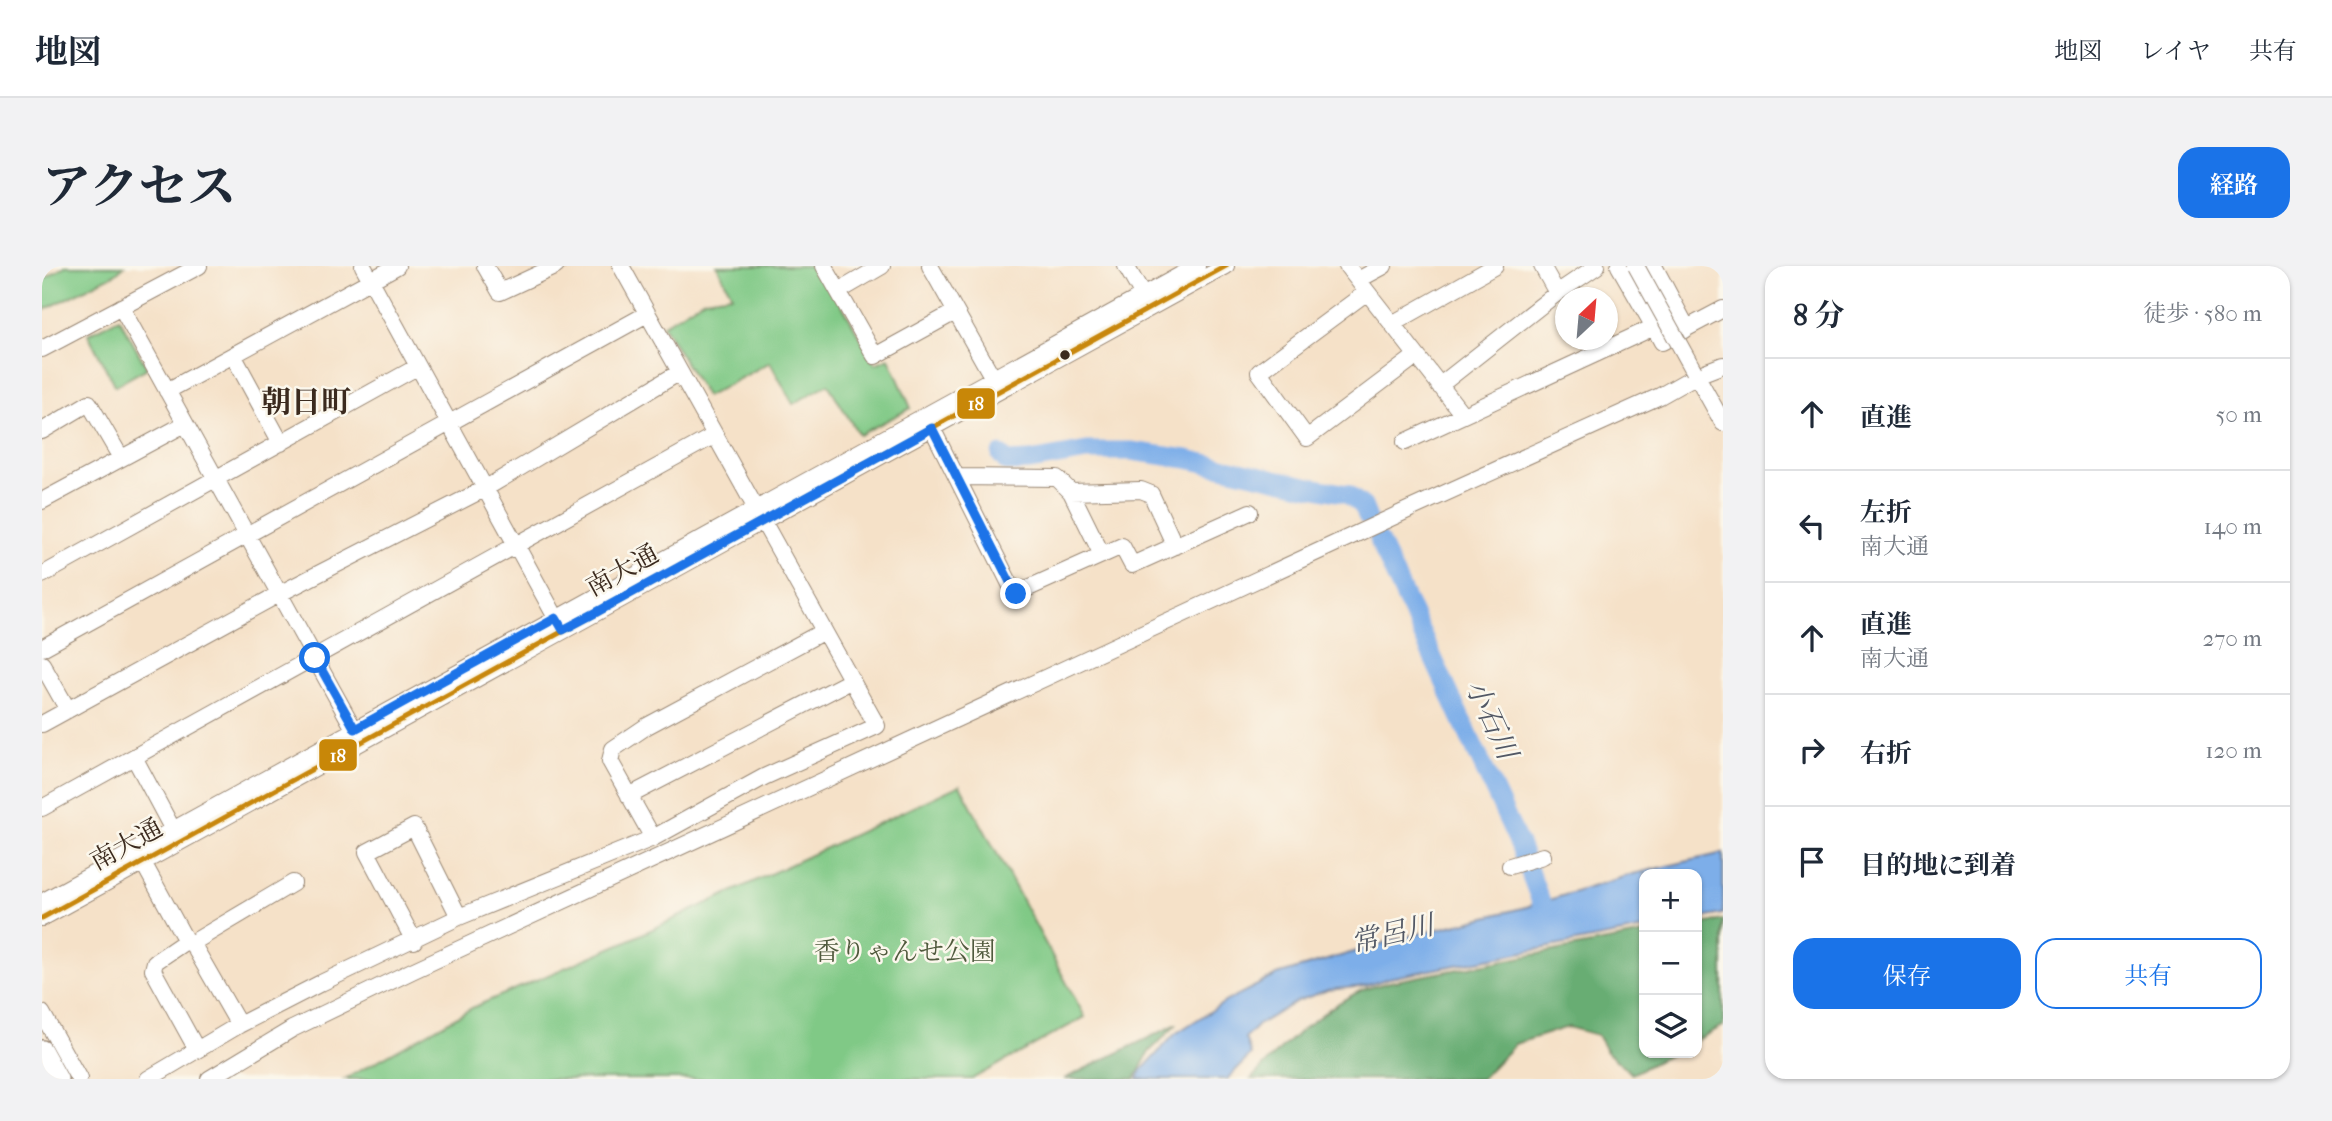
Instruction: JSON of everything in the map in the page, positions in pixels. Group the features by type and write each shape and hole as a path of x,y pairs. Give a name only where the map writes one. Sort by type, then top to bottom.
{"main road":[{"path":"42,1050 58,1079"}],"street":[{"path":"42,349 121,307 175,272 199,266"},
{"path":"167,391 233,355 366,273 397,266"},
{"path":"485,266 500,292 556,266"},
{"path":"148,1079 197,1049 321,983 414,941 459,917 653,838 764,777 877,726 621,266"},
{"path":"824,266 875,356 955,313"},
{"path":"839,291 882,266"},
{"path":"930,266 996,384"},
{"path":"1126,266 1146,302"},
{"name":"南大通","path":"1146,302 1197,266"},
{"name":"南大通","path":"42,902 139,856 1146,302 1226,266"},
{"path":"1347,266 1463,415"},
{"path":"1384,266 1259,372 1307,438 1416,356"},
{"path":"1392,324 1495,266"},
{"path":"1542,266 1555,289"},
{"path":"1566,287 1597,266"},
{"path":"1619,266 1662,342 1723,309"},
{"path":"1636,266 1723,423"},
{"path":"1654,266 1687,328"},
{"path":"366,273 559,624"},
{"path":"1439,386 1555,295"},
{"path":"121,307 355,729"},
{"path":"42,648 646,314"},
{"path":"1405,442 1654,327"},
{"path":"233,355 281,443"},
{"path":"209,1079 292,1029 414,970 1660,396 1696,375 1723,365"},
{"path":"43,572 417,367"},
{"path":"42,724 279,594 486,488 680,372"},
{"path":"42,430 89,403 121,457"},
{"path":"929,421 1016,594 1122,546 1132,565 1250,512"},
{"path":"42,501 184,424"},
{"path":"42,808 715,435"},
{"path":"958,477 1057,478 1071,492 1102,555"},
{"path":"1071,492 1141,490 1151,494 1175,546"},
{"name":"南大通","path":"42,918 139,856 173,830 355,729 559,624"},
{"path":"653,838 610,761 613,749 648,726 824,631"},
{"path":"42,664 68,710"},
{"path":"629,796 852,680"},
{"path":"134,757 173,830"},
{"path":"414,941 367,852 414,827 459,917"},
{"path":"139,856 239,1026"},
{"path":"1510,866 1544,856"},
{"path":"197,1049 153,970 155,962 293,883"},
{"path":"42,1013 79,1079"}],"green space":[{"path":"65,266 124,266 115,274 42,311 42,281"},
{"path":"717,266 820,266 875,364 889,358 911,408 859,435 828,384 793,404 770,362 706,397 663,325 704,299 732,295"},
{"path":"119,318 147,368 115,386 88,334"},
{"name":"香りゃんせ公園","path":"960,785 1085,1017 972,1079 345,1079 474,1007 627,941"},
{"path":"1723,920 1723,1026 1702,1037 1702,932 1702,924"},
{"path":"1639,935 1639,1058 1663,1058 1632,1074 1607,1052 1597,1035 1568,1027 1515,1044 1481,1079 1251,1079 1314,1020 1358,992 1390,982"},
{"path":"1177,1024 1149,1052 1135,1079 1064,1079"}],"water":[{"path":"1723,853 1723,914 1702,918 1702,869 1654,869"},
{"path":"1639,873 1639,930 1389,978 1365,986 1328,990 1297,1001 1258,1025 1245,1038 1251,1055 1227,1079 1138,1079 1141,1071 1175,1034 1228,1000 1277,975 1394,940 1526,907"}],"waterway":[{"name":"小石川","path":"1001,455 1007,462 1030,461 1087,451 1131,451 1187,459 1347,494 1363,506 1367,516"},
{"name":"小石川","path":"1379,541 1519,844 1549,923"}],"transit line":[{"name":"18","path":"42,918 1226,266"}],"district":[{"name":"朝日町","path":"306,402"}],"route":[{"path":"315,658 355,729 556,618 563,630 932,428 1016,594"}],"water label":[{"name":"常呂川","path":"1392,933"}]}
